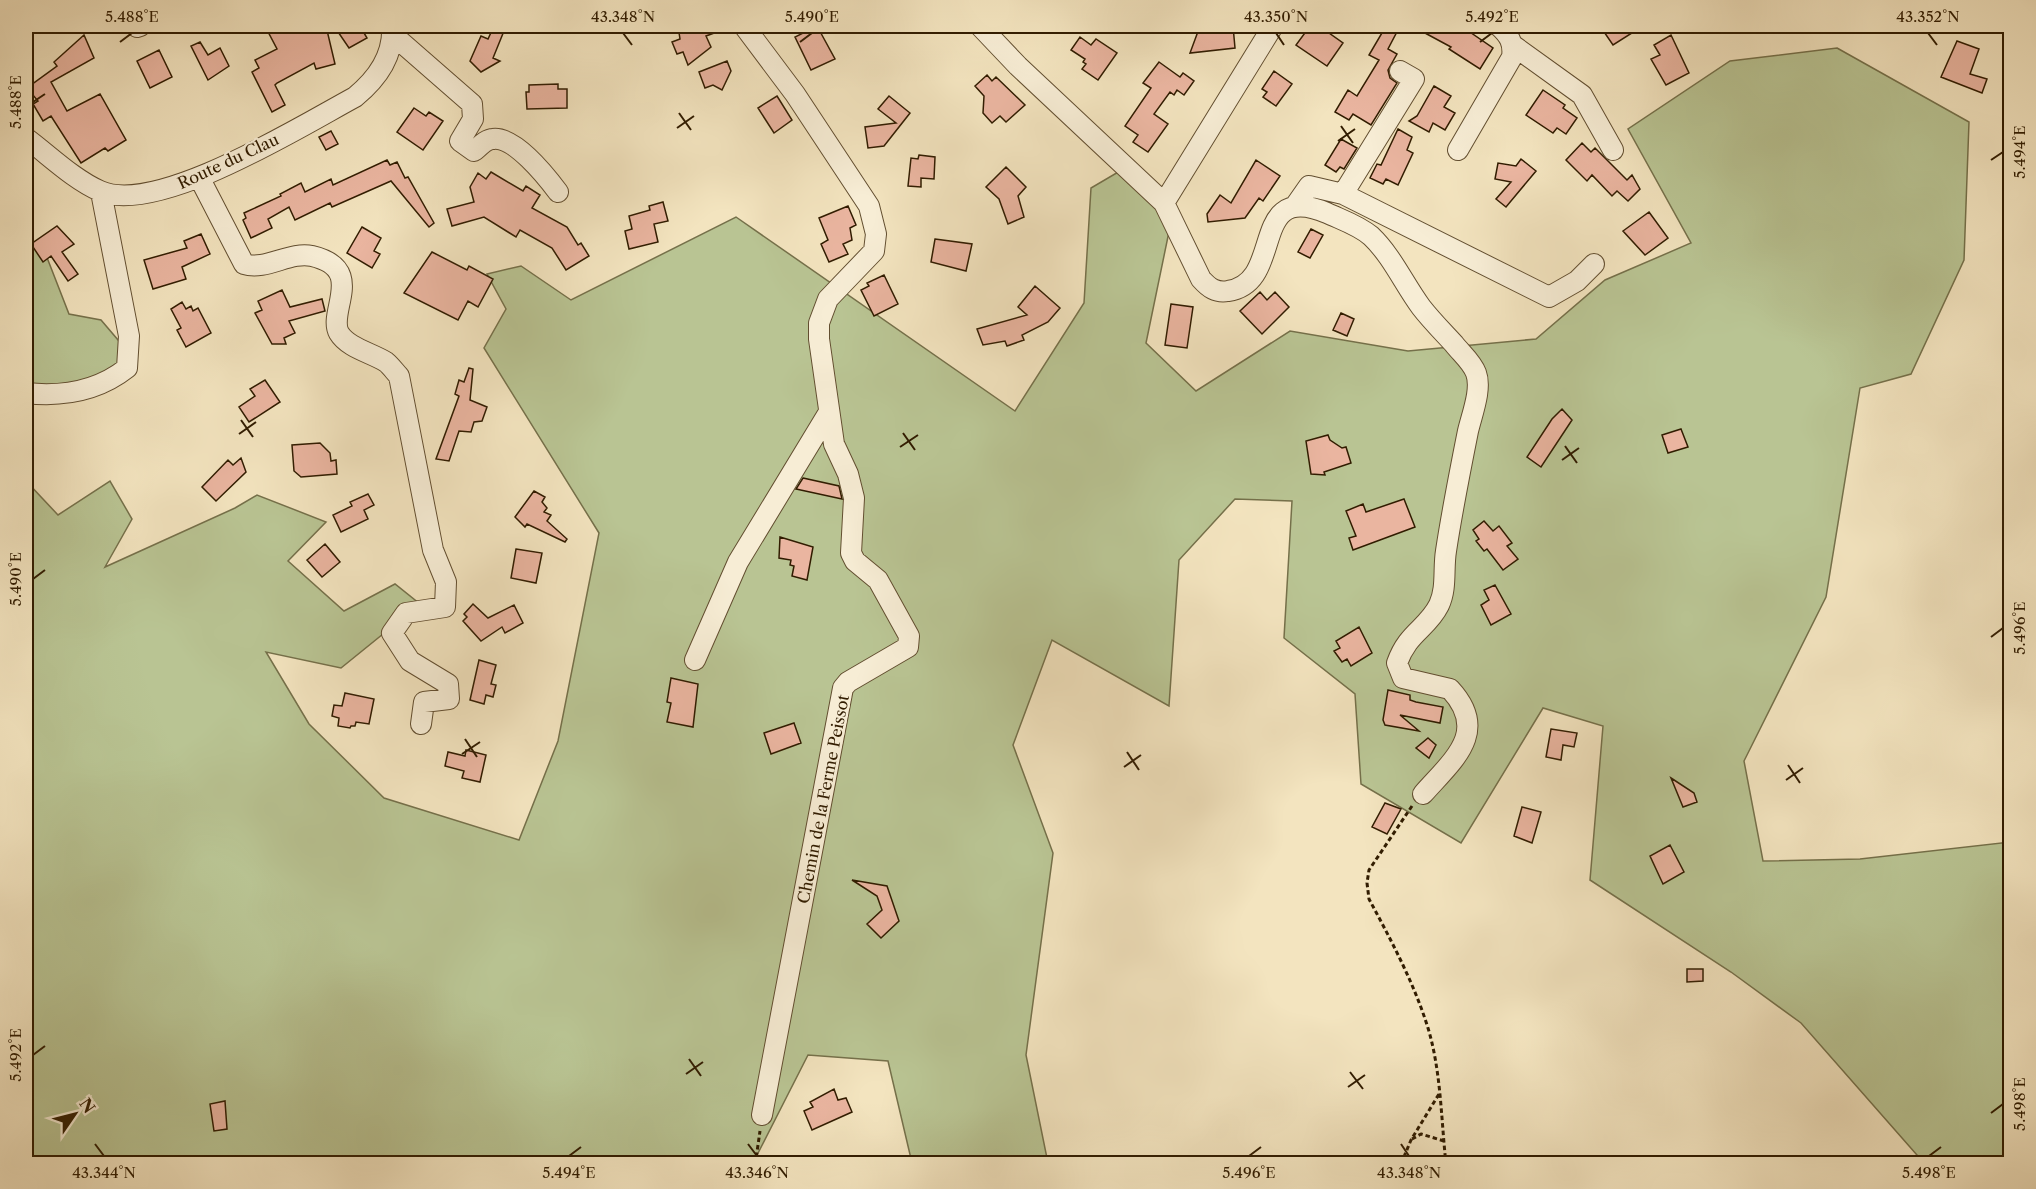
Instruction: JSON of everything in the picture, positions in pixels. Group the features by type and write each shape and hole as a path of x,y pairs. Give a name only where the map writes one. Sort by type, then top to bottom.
{"street":[{"name":"Chemin de la Ferme Peissot","path":"744,26 795,94 870,206 876,234 874,251 828,299 819,323 834,444 848,474 854,498 850,553 855,561 878,580 909,636 908,647 848,682 843,688 762,1115"},
{"path":"980,26 1018,66 1164,203 1201,279 1210,289 1221,292 1242,288 1259,268 1276,218 1286,209 1295,206 1314,208 1354,225 1371,237 1387,256 1421,307 1476,374 1478,385 1454,498 1442,595 1429,620 1406,642 1397,663 1403,678 1450,689 1466,713 1467,736 1462,751 1424,794"},
{"path":"1164,203 1272,26"},
{"path":"1499,26 1507,33 1514,46 1582,95 1613,150"},
{"path":"393,30 472,104 473,119 460,141 474,152 491,139 505,139 530,159 558,192"},
{"name":"Route du Clau","path":"26,138 101,192 137,196 168,190 199,177 355,98 376,79 387,56 393,30"},
{"path":"1458,150 1512,57 1514,46"},
{"path":"1343,194 1414,79 1400,71"},
{"path":"199,177 244,264 253,267 305,255 321,259 331,266 340,276 343,287 337,316 339,332 349,343 388,363 399,376 433,550 446,582 445,607 406,614 392,633 410,661 448,684 449,699 424,702 420,724"},
{"path":"1295,206 1309,186 1343,194 1549,297 1576,281 1594,264"},
{"path":"26,393 63,394 89,388 109,382 127,368 129,336 101,192"},
{"path":"695,660 738,562 829,412"}],"path":[{"path":"1424,794 1406,812 1383,845 1369,870 1367,883 1369,899 1412,986 1428,1029 1440,1092 1446,1164"},
{"path":"1401,1164 1411,1140 1440,1092"},
{"path":"758,1164 756,1159 762,1115"},
{"path":"1411,1140 1420,1134 1444,1141"}],"green space":[{"path":"1837,48 1969,122 1964,260 1911,374 1860,388 1826,597 1744,761 1763,861 1860,859 2010,842 2010,1163 1924,1163 1801,1023 1731,972 1590,880 1603,726 1543,708 1461,843 1361,784 1355,694 1284,638 1292,501 1235,499 1179,560 1169,706 1052,640 1013,745 1053,853 1026,1055 1048,1163 912,1163 888,1061 808,1055 753,1163 26,1163 26,481 58,515 110,481 132,519 105,567 235,508 257,495 326,522 288,561 344,611 395,584 420,604 341,668 266,652 309,724 384,798 519,840 558,741 599,533 484,348 506,309 487,274 521,266 571,300 736,217 1015,411 1084,303 1091,188 1125,168 1171,222 1146,343 1196,391 1290,331 1408,351 1536,339 1605,280 1691,243 1628,129 1730,61"},
{"path":"26,239 46,255 69,314 101,320 124,347 117,366 78,387 31,385 26,381"}],"building":[{"path":"265,26 326,26 335,64 316,69 314,63 277,83 275,85 285,105 272,112 252,72 259,68 255,60 277,49"},
{"path":"334,26 360,26 367,38 349,48"},
{"path":"494,26 506,26 493,58 500,61 481,72 470,61 481,36 488,39"},
{"path":"678,26 731,27 706,36 711,47 688,65 683,52 677,54 672,42 680,39"},
{"path":"817,26 835,59 811,70 795,37"},
{"path":"1200,26 1233,26 1235,48 1190,53"},
{"path":"1310,26 1319,26 1343,43 1327,66 1296,45"},
{"path":"1386,26 1400,26 1388,49 1397,54 1388,70 1390,78 1397,83 1371,125 1353,114 1349,120 1335,112 1348,90 1357,96 1379,60 1369,55"},
{"path":"1412,26 1461,26 1493,48 1480,69 1449,49 1451,47"},
{"path":"1600,26 1643,26 1613,45"},
{"path":"84,35 94,58 51,82 67,111 100,94 126,140 108,151 105,148 81,163 51,116 43,121 33,104 38,101 27,88 57,66 54,62"},
{"path":"1671,35 1689,73 1666,85 1651,59 1660,55 1654,45"},
{"path":"1080,37 1091,45 1096,39 1117,53 1098,80 1082,69 1086,64 1083,62 1085,59 1071,50"},
{"path":"1957,41 1979,49 1970,74 1987,79 1982,93 1941,77"},
{"path":"200,42 208,55 220,48 229,66 208,80 191,46"},
{"path":"159,50 172,77 150,88 137,61"},
{"path":"727,61 731,71 722,90 713,85 705,88 699,72"},
{"path":"1159,62 1180,77 1183,73 1194,81 1184,95 1177,90 1174,95 1170,92 1154,114 1168,124 1148,152 1133,142 1138,135 1125,126 1151,88 1143,83"},
{"path":"1274,71 1292,84 1276,106 1263,97 1267,92 1262,89"},
{"path":"987,75 992,81 996,77 1025,105 1006,122 1000,116 992,123 983,113 984,96 975,86"},
{"path":"558,84 558,89 567,89 567,108 527,109 526,92 529,92 529,85"},
{"path":"1434,86 1451,96 1444,107 1455,113 1445,130 1433,123 1429,132 1409,121 1417,116"},
{"path":"1543,90 1565,105 1563,108 1577,118 1566,134 1557,128 1553,133 1526,115"},
{"path":"777,96 792,120 774,133 758,108"},
{"path":"889,96 910,113 884,146 868,148 865,127 896,123 878,109"},
{"path":"414,108 426,116 429,112 443,121 423,150 397,132"},
{"path":"1398,129 1412,137 1407,150 1413,153 1398,185 1386,179 1383,184 1370,178 1377,164 1381,165"},
{"path":"331,131 338,144 326,150 319,137"},
{"path":"1341,139 1357,148 1344,169 1340,167 1336,172 1325,165"},
{"path":"1582,143 1591,152 1595,148 1627,180 1632,175 1640,189 1628,201 1617,191 1612,196 1592,175 1587,181 1566,160"},
{"path":"919,155 935,157 934,179 921,178 921,187 908,186 911,158 918,159"},
{"path":"1521,159 1536,171 1506,207 1496,199 1511,182 1495,179 1498,163 1516,166"},
{"path":"387,160 390,165 397,162 405,178 408,177 434,223 429,227 391,181 332,207 330,203 295,220 289,207 268,219 272,228 251,238 243,220 246,218 244,213 281,196 280,194 301,183 305,192 331,179 333,185"},
{"path":"1256,160 1280,176 1263,201 1259,198 1245,218 1208,222 1207,214 1220,195 1231,203"},
{"path":"1006,167 1026,187 1018,196 1024,217 1008,224 999,199 986,187"},
{"path":"491,172 523,191 526,186 540,195 532,208 567,227 578,245 581,243 589,256 566,270 552,248 520,230 516,237 484,217 452,226 447,209 474,202 470,187 478,173 486,179"},
{"path":"663,202 668,221 654,224 658,242 629,249 625,231 632,229 629,216 650,210 649,206"},
{"path":"848,206 856,225 850,228 852,240 843,244 848,254 829,262 821,244 828,240 819,218"},
{"path":"1649,212 1668,238 1645,255 1623,231"},
{"path":"57,226 74,244 62,252 78,274 68,281 51,256 43,262 31,244"},
{"path":"362,227 381,238 374,251 380,254 372,268 347,253"},
{"path":"1311,229 1323,235 1310,258 1298,252"},
{"path":"201,234 210,254 182,267 186,279 153,289 144,260 187,248 184,241"},
{"path":"935,239 972,244 966,271 931,262"},
{"path":"432,252 467,270 469,266 493,279 478,307 468,301 458,320 404,293"},
{"path":"884,275 898,304 874,316 861,290 869,286 867,283"},
{"path":"1035,286 1060,308 1048,322 1022,335 1024,340 1007,346 1005,341 983,345 977,329 1027,315 1018,307"},
{"path":"282,290 290,307 322,299 325,311 289,321 295,333 284,338 286,344 272,344 255,313 262,310 258,301"},
{"path":"1260,292 1267,300 1275,292 1289,307 1262,334 1240,311"},
{"path":"182,302 186,309 191,306 193,311 198,308 211,333 186,347 177,330 181,328 171,309"},
{"path":"1171,304 1193,307 1187,348 1165,345"},
{"path":"1341,313 1354,319 1347,336 1333,330"},
{"path":"469,368 473,369 470,400 487,407 482,421 474,422 471,432 459,431 449,461 436,459 459,396 455,394 459,380 464,382"},
{"path":"265,380 280,402 249,422 239,407 255,396 250,389"},
{"path":"1562,409 1572,420 1541,467 1527,457 1552,419"},
{"path":"1681,429 1688,447 1668,453 1662,435"},
{"path":"1328,435 1330,440 1342,448 1346,447 1351,463 1324,472 1325,475 1311,474 1306,441"},
{"path":"320,443 330,453 331,461 336,460 337,474 301,477 294,471 292,445"},
{"path":"241,458 246,472 216,501 202,487 228,460 233,465"},
{"path":"803,478 839,486 842,499 796,489"},
{"path":"534,491 545,497 542,502 547,508 544,512 551,515 547,521 567,539 565,542 527,524 525,527 515,517"},
{"path":"368,494 374,505 364,510 368,519 341,532 333,515 352,506 350,502"},
{"path":"1404,499 1415,527 1353,550 1349,538 1356,536 1346,511 1363,504 1366,512"},
{"path":"1484,521 1493,531 1499,526 1512,543 1507,546 1518,559 1503,570 1487,549 1484,551 1476,541 1479,539 1473,530"},
{"path":"780,537 813,547 807,580 792,576 794,566 790,565 791,560 779,558"},
{"path":"325,544 340,562 322,577 307,560"},
{"path":"516,549 542,553 536,583 511,578"},
{"path":"1495,585 1511,614 1491,625 1481,605 1489,600 1484,590"},
{"path":"473,604 488,618 514,605 523,623 505,633 502,627 481,641 463,621 467,617 464,614"},
{"path":"1359,627 1372,653 1351,666 1347,659 1342,662 1334,651 1340,648 1336,641"},
{"path":"479,660 496,665 491,684 496,685 493,697 486,695 484,704 470,700"},
{"path":"671,678 698,684 693,727 667,722 671,703 667,702"},
{"path":"1388,690 1410,695 1410,700 1416,702 1443,707 1440,723 1400,715 1419,731 1385,725 1383,720"},
{"path":"345,693 374,699 369,724 356,722 355,726 350,728 338,726 339,718 332,716 334,705 342,706"},
{"path":"794,723 801,743 771,754 764,733"},
{"path":"1551,729 1577,733 1574,747 1563,745 1561,760 1546,757"},
{"path":"1428,738 1436,745 1429,758 1416,748"},
{"path":"466,750 486,755 480,782 462,778 464,771 445,766 448,752 465,756"},
{"path":"1671,778 1694,793 1697,802 1683,807"},
{"path":"1385,803 1401,809 1387,834 1372,827"},
{"path":"1522,807 1541,812 1532,843 1514,836"},
{"path":"1670,845 1684,872 1663,884 1650,856"},
{"path":"852,880 887,886 899,921 881,938 867,924 882,910 877,896"},
{"path":"1687,969 1703,969 1703,981 1687,982"},
{"path":"834,1089 838,1100 846,1098 852,1112 812,1130 804,1111 813,1107 810,1102"},
{"path":"225,1101 227,1129 214,1131 210,1104"}]}
